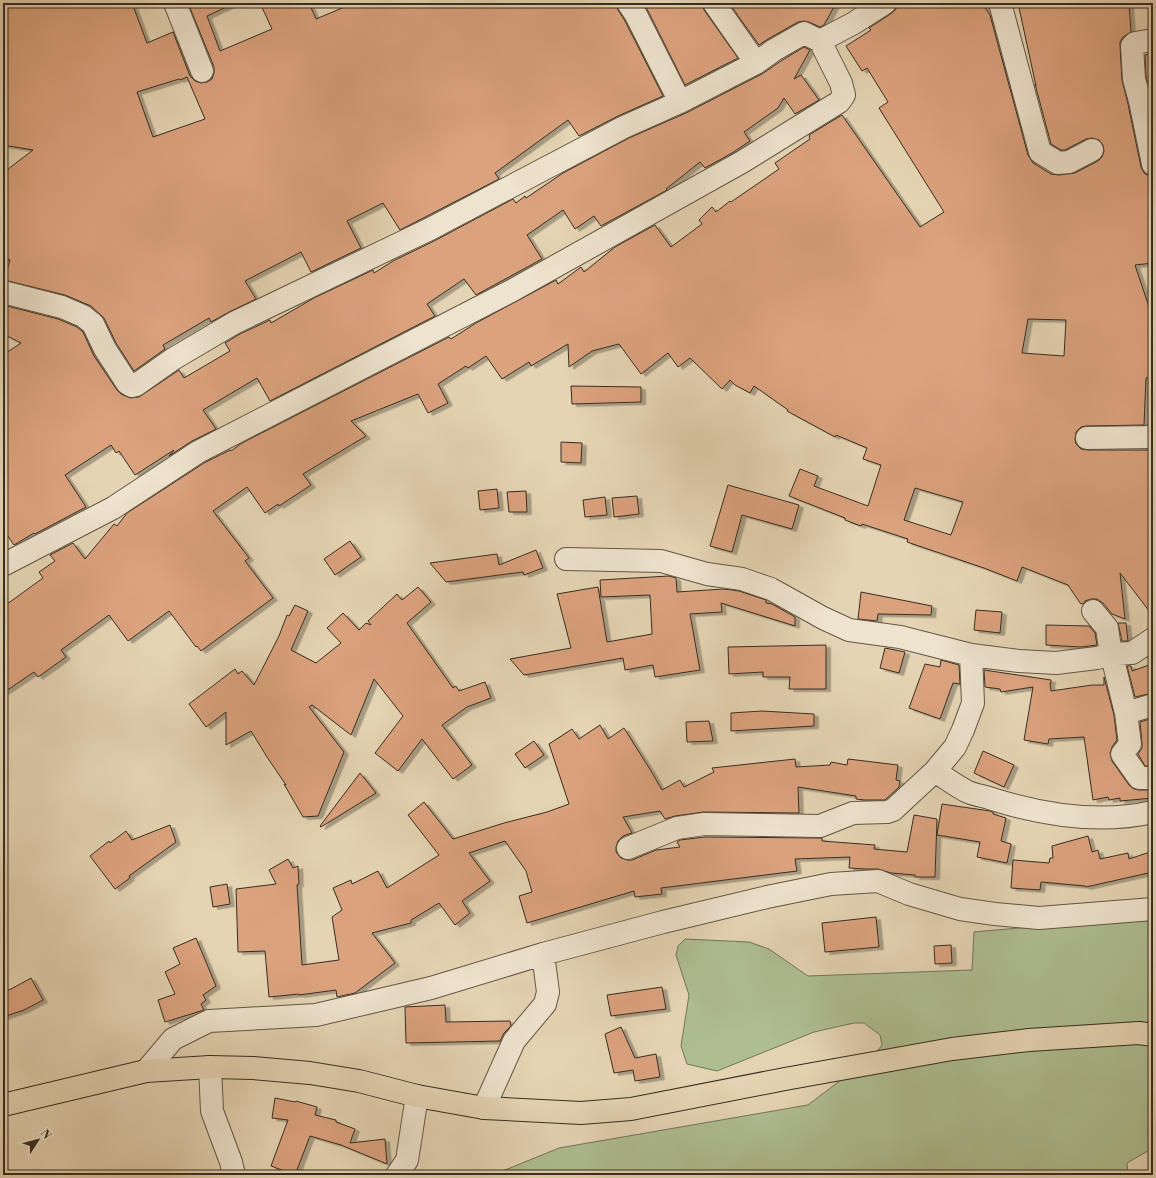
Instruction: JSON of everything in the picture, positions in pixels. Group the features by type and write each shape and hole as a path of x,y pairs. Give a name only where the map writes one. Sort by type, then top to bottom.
{"main road":[{"path":"3,1105 146,1071 210,1067 253,1068 310,1073 359,1081 417,1096 484,1108 581,1113 631,1109 952,1049 1029,1040 1139,1033 1153,1035"}],"street":[{"path":"175,3 202,71"},
{"path":"628,3 636,15 680,102"},
{"path":"714,3 756,63"},
{"path":"820,41 854,23 885,3"},
{"path":"1000,3 1040,152 1058,163 1068,162 1092,150"},
{"path":"3,292 62,307 83,316 93,324 105,349 127,383 132,386 136,385 173,359 234,323 430,229 624,127 680,102 756,63 774,50 804,33 820,41 844,91 844,96 839,102 742,162 527,283 198,452 113,508 3,565"},
{"path":"1153,40 1135,43 1132,46 1134,79 1153,164"},
{"path":"1088,438 1141,438 1152,437 1153,435"},
{"path":"566,559 661,561 707,574 742,579 771,589 823,618 849,630 900,637 971,656 1056,663 1097,658 1112,654 1132,653 1153,639"},
{"path":"1093,611 1107,628 1110,648 1126,713 1130,744 1122,754 1139,778 1153,778"},
{"path":"628,848 677,828 704,824 820,826 852,813 887,812 893,810 935,771 954,747 963,730 972,703 971,656"},
{"path":"1126,713 1153,704"},
{"path":"935,771 967,791 1018,808 1100,818 1153,812"},
{"path":"146,1071 173,1039 209,1021 316,1015 431,988 543,954 663,922 760,898 832,884 878,882 909,894 960,909 1039,918 1153,909"},
{"path":"484,1108 514,1041 545,1004 548,992 543,954"},
{"path":"210,1067 212,1111 229,1155 234,1175"},
{"path":"397,1175 407,1160 417,1096"}],"green space":[{"path":"1153,916 1153,1148 1127,1163 1128,1175 493,1175 559,1148 808,1105 876,1053 882,1045 880,1035 864,1023 854,1023 814,1032 717,1071 687,1064 681,1046 689,995 676,955 678,946 685,939 749,942 769,949 808,976 972,970 974,932"}],"building":[{"path":"3,3 132,3 147,43 173,32 190,76 195,81 201,83 212,79 214,67 188,3 235,3 207,16 220,51 272,29 260,3 309,3 316,19 354,3 616,3 618,10 663,96 618,116 579,136 568,120 495,173 499,179 400,230 383,203 347,221 361,248 311,272 301,252 245,281 256,299 211,322 209,318 163,345 165,349 134,371 116,343 104,318 91,306 65,295 4,280 10,260 3,258 3,173 33,150 3,145 6,120 3,119","holes":["187,77 205,119 153,137 137,92"]},
{"path":"651,3 702,3 704,10 738,58 685,85 646,7"},
{"path":"729,3 836,3 824,25 820,27 809,22 798,22 759,45"},
{"path":"897,3 982,3 990,15 1028,155 1033,163 1051,174 1059,175 1075,173 1098,161 1102,157 1104,151 1103,145 1099,140 1092,138 1086,139 1065,150 1061,150 1051,144 1035,84 1036,86 1018,3 1129,3 1131,32 1123,37 1120,42 1122,80 1141,167 1144,173 1149,176 1153,176 1153,263 1135,265 1149,307 1153,305 1153,376 1146,378 1144,425 1081,427 1076,432 1075,439 1076,444 1081,449 1087,450 1153,450 1153,616 1120,573 1125,619 1112,614 1103,603 1097,599 1085,601 1083,604 1080,603 1068,585 1022,567 1017,581 984,568 907,542 908,539 862,524 861,526 845,520 845,518 789,496 800,469 818,476 814,486 868,506 881,465 863,459 867,448 836,435 835,437 787,411 788,410 754,386 750,393 735,385 730,380 722,389 690,358 678,367 668,353 641,374 619,344 592,351 569,367 568,344 531,366 529,362 502,379 486,356 468,368 466,366 438,384 448,403 428,413 418,394 351,421 366,436 303,474 311,485 279,506 278,504 265,513 247,487 213,511 249,558 245,561 273,598 201,651 197,646 196,647 169,611 128,641 109,615 61,650 66,657 38,677 34,672 3,693 3,607 43,578 39,572 55,561 50,555 73,543 85,559 114,524 117,526 127,513 204,463 230,450 231,451 242,443 449,337 451,339 476,323 556,280 558,284 581,267 584,272 615,247 655,225 671,247 702,224 699,220 712,207 716,212 779,169 775,163 810,139 809,135 842,115 920,227 944,212 879,108 888,102 867,68 862,71 846,46 871,30 869,28 896,9","holes":["1028,319 1066,320 1064,356 1022,353","915,488 963,502 951,535 904,520"]},
{"path":"804,47 810,50 794,79 801,75 819,100 795,114 784,98 778,108 744,132 750,141 732,153 705,168 700,162 666,189 667,190 601,226 594,216 575,229 563,210 527,235 542,259 476,295 464,279 427,304 435,316 270,401 257,378 203,410 216,429 192,441 169,456 174,450 135,475 119,451 116,453 111,445 65,475 86,507 35,534 34,533 14,545 3,529 3,355 21,343 3,334 3,305 58,319 77,327 83,332 94,356 117,390 121,394 130,398 139,397 179,370 184,378 230,351 225,343 240,334 270,320 271,323 314,298 373,270 374,273 393,261 513,199 516,203 525,196 526,198 563,173 629,138 686,113 762,74"},
{"path":"1153,53 1153,102 1146,77 1145,55"},
{"path":"571,386 641,387 641,402 572,404"},
{"path":"561,442 582,443 581,463 561,462"},
{"path":"728,485 799,505 792,529 742,515 732,552 710,546"},
{"path":"497,489 499,508 480,510 478,491"},
{"path":"526,491 527,512 509,512 507,492"},
{"path":"637,496 639,514 614,517 612,498"},
{"path":"605,497 607,515 585,517 583,500"},
{"path":"350,541 361,557 335,575 324,559"},
{"path":"536,550 543,568 524,575 523,572 446,582 430,563 497,554 499,565"},
{"path":"669,576 676,578 677,592 724,589 739,591 766,600 766,603 772,604 795,617 795,626 721,603 722,612 690,614 700,670 655,677 653,665 625,670 623,658 524,675 510,659 571,648 557,594 598,587 607,642 652,634 650,595 601,597 600,580"},
{"path":"418,587 431,602 407,623 453,688 456,686 459,691 485,682 491,698 467,707 442,725 472,765 453,779 422,739 398,771 375,753 403,716 374,679 351,735 312,705 309,707 344,752 318,816 303,817 284,784 286,785 251,731 226,745 226,712 206,727 189,704 235,669 238,674 242,671 254,685 279,636 287,615 289,616 295,605 308,611 291,650 316,663 341,643 327,628 343,613 359,630 366,623 371,625 368,621 397,594 402,600"},
{"path":"861,592 932,606 931,615 878,614 877,621 858,619"},
{"path":"976,610 1002,612 1000,633 974,630"},
{"path":"1118,623 1126,623 1128,641 1122,641"},
{"path":"1046,625 1089,626 1095,633 1097,645 1081,647 1046,645"},
{"path":"826,645 826,689 789,689 790,677 763,677 763,672 729,674 728,647"},
{"path":"885,648 905,652 899,673 880,668"},
{"path":"941,660 959,665 960,684 953,683 940,719 909,708 925,664 940,667"},
{"path":"1149,665 1153,676 1153,693 1135,697 1127,666 1131,666 1132,671"},
{"path":"984,670 1051,680 1051,691 1092,685 1104,685 1104,677 1114,715 1117,740 1110,753 1112,761 1129,785 1134,789 1153,790 1153,798 1120,801 1120,798 1109,800 1108,797 1093,800 1084,737 1049,739 1048,744 1024,740 1033,687 1001,692 1000,689 985,687"},
{"path":"762,711 814,714 814,726 731,731 731,713"},
{"path":"1153,718 1153,766 1145,766 1138,754 1142,748 1140,722"},
{"path":"709,721 713,741 687,742 686,722"},
{"path":"600,725 608,739 624,728 662,790 680,780 684,787 714,772 712,768 795,759 796,767 830,765 831,762 847,765 848,759 898,765 896,780 900,781 899,787 885,800 856,799 856,796 798,787 799,813 704,812 665,819 660,811 623,817 632,833 623,836 618,841 616,852 621,858 632,860 656,850 680,847 677,842 680,840 705,837 822,838 822,841 875,845 874,849 907,852 914,815 937,819 935,877 915,877 915,875 891,873 878,869 849,868 850,857 795,859 797,871 661,888 662,894 635,897 634,891 527,923 519,896 532,892 526,871 505,841 469,853 490,881 462,901 470,913 455,925 439,903 411,920 411,923 372,933 395,963 355,993 337,997 336,990 269,997 265,951 238,952 236,889 276,884 269,870 288,859 293,868 298,866 299,884 297,885 302,965 339,960 332,917 342,910 333,888 351,880 352,884 378,871 387,888 439,855 408,815 424,802 453,839 504,823 547,812 569,804 549,744 572,729 579,739"},
{"path":"534,741 544,755 525,768 515,754"},
{"path":"983,751 1014,765 1004,787 974,773"},
{"path":"360,773 376,793 321,827 320,826"},
{"path":"942,804 990,811 993,812 993,814 1006,818 1001,841 1011,844 1007,863 977,857 980,842 937,835"},
{"path":"170,825 176,842 129,876 130,878 115,889 90,856 109,841 110,843 126,831 132,840"},
{"path":"1088,836 1092,852 1098,850 1100,859 1128,853 1129,859 1153,851 1153,872 1086,887 1041,882 1040,890 1011,888 1013,860 1049,863 1050,858 1053,858 1052,846"},
{"path":"227,884 230,904 213,907 210,887"},
{"path":"876,917 879,947 825,952 822,923"},
{"path":"196,938 216,986 203,995 206,1000 201,1004 204,1010 165,1022 158,1000 175,994 165,972 180,964 173,948"},
{"path":"951,945 952,963 935,964 934,946"},
{"path":"31,978 43,1000 24,1010 3,1017 3,992"},
{"path":"662,987 666,1009 611,1016 607,995"},
{"path":"445,1005 446,1022 510,1021 511,1026 504,1033 500,1041 406,1043 405,1007"},
{"path":"621,1027 635,1058 656,1054 660,1077 635,1081 633,1070 614,1073 605,1034"},
{"path":"275,1098 296,1101 317,1107 315,1115 336,1120 336,1122 355,1129 350,1143 385,1139 387,1164 341,1145 310,1136 295,1175 271,1166 288,1120 272,1118"}]}
